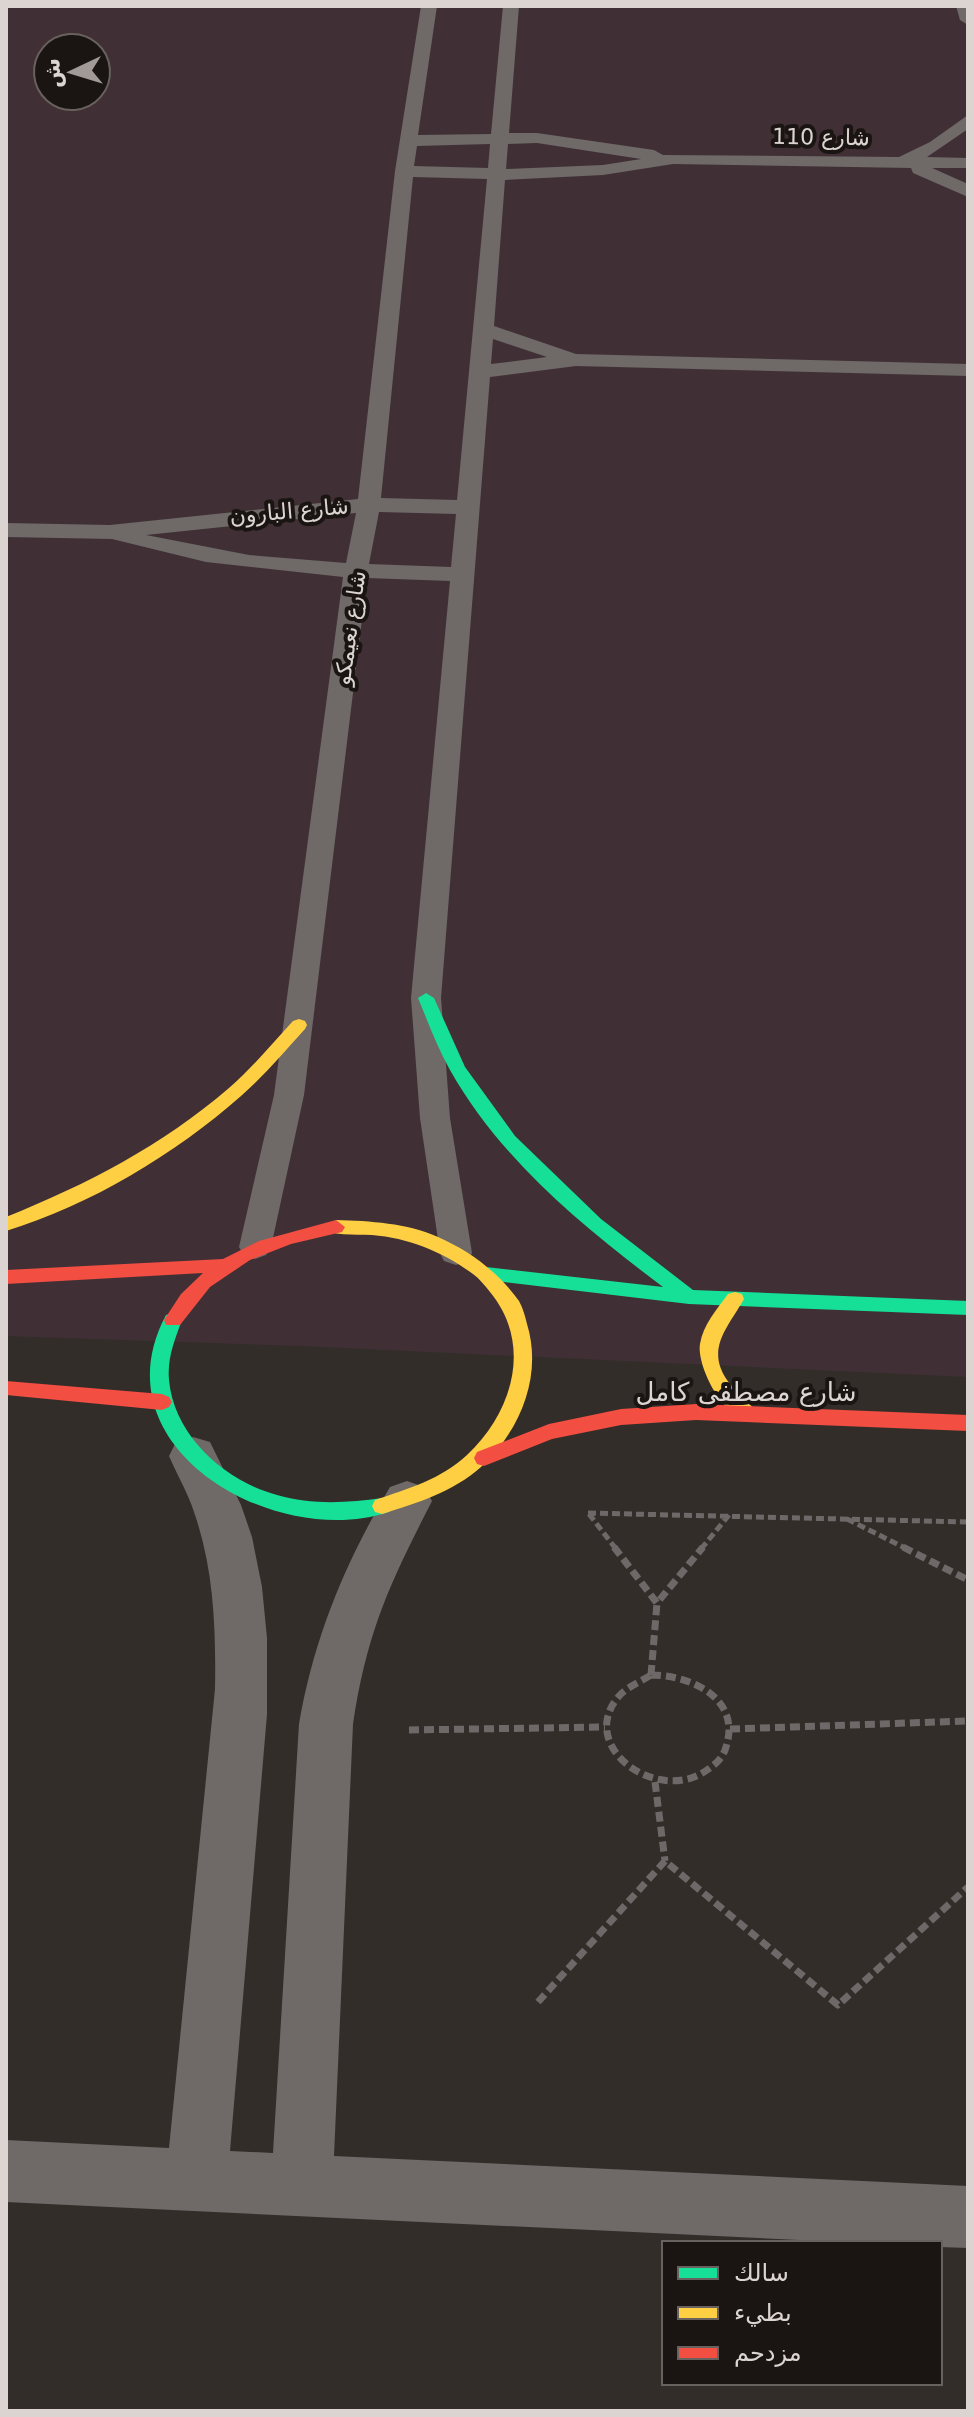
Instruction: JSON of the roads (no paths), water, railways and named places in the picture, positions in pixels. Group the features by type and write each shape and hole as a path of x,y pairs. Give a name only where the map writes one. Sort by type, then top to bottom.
{"street":[{"path":"426,998 462,1075 518,1152 594,1227 689,1297"},
{"path":"6,1224 47,1209 150,1155 235,1092 299,1025"},
{"path":"193,1456 225,1482 266,1501 311,1510 359,1510 407,1501 448,1483 482,1459 511,1424 527,1384 527,1344 513,1306 486,1274 456,1253 419,1237 379,1228 336,1227 294,1234 255,1247 222,1265 196,1288 176,1314 163,1342 158,1372 162,1402 174,1430 193,1456 219,1512 236,1575 243,1643 240,1714 197,2179"},
{"path":"6,1277 222,1265"},
{"path":"486,1274 689,1297 968,1308"},
{"path":"735,1299 719,1315 709,1334 706,1355 712,1377 726,1397 747,1414"},
{"path":"6,1388 162,1402"},
{"name":"شارع مصطفى كامل","path":"482,1459 549,1432 621,1417 696,1412 968,1423"},
{"path":"302,2184 326,1724 335,1662 352,1604 377,1551 407,1501"},
{"path":"6,2171 968,2217"}],"lane":[{"name":"شارع نعيمكو","path":"255,1247 289,1095 299,1025 356,571 369,505 404,171 429,6"},
{"path":"456,1253 435,1118 426,998 511,6"},
{"path":"964,6 968,20"},
{"path":"901,162 936,146 968,120"},
{"name":"شارع 110","path":"409,141 501,137 595,144 673,159"},
{"name":"شارع 110","path":"404,171 497,175 590,172 673,159 968,163"},
{"path":"901,162 968,191"},
{"path":"484,329 576,360"},
{"path":"480,372 576,360 968,370"},
{"name":"شارع البارون","path":"6,530 110,532 230,516 369,505 469,507"},
{"name":"شارع البارون","path":"110,532 218,559 278,568 463,574"}]}
